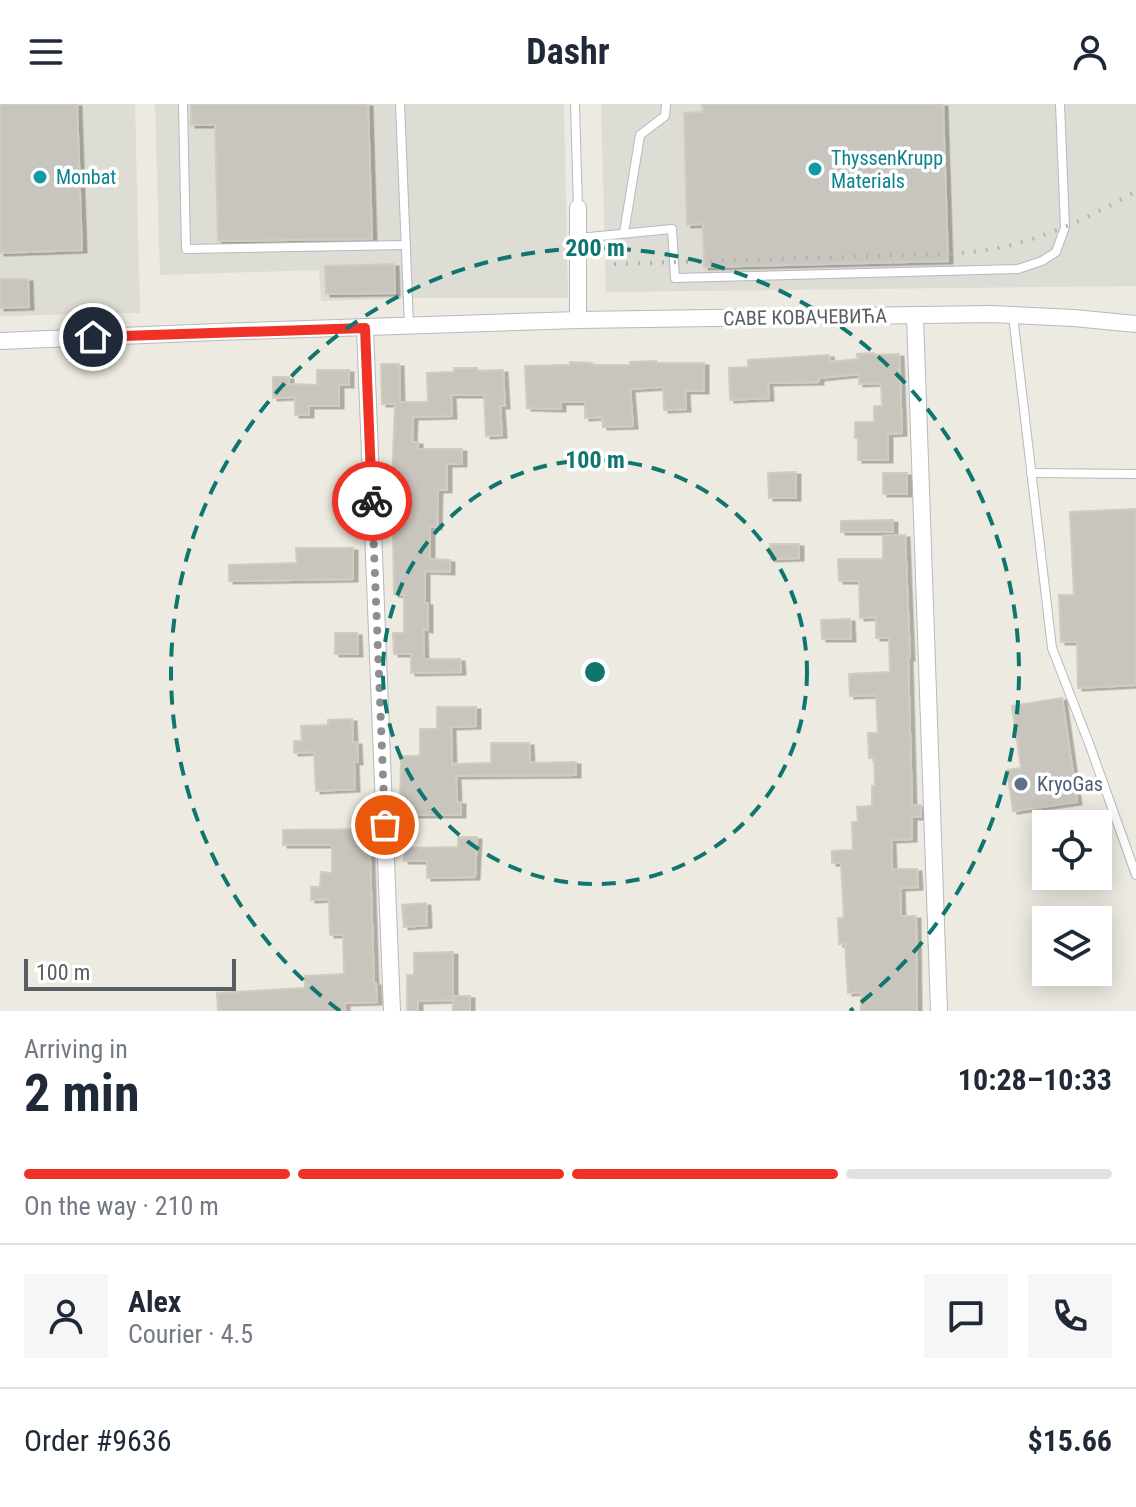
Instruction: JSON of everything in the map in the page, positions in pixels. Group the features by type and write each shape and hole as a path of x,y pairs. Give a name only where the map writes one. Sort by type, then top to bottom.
{"street":[{"path":"578,208 578,320"},
{"path":"915,316 1013,315 1136,324"},
{"name":"САВЕ КОВАЧЕВИЋА","path":"0,341 578,320 915,316 939,1011"},
{"path":"365,328 392,1011"}],"lane":[{"path":"183,104 186,249 406,245"},
{"path":"400,104 409,326"},
{"path":"575,104 578,208"},
{"path":"624,233 640,135 665,116 666,104"},
{"path":"579,238 672,229 675,278 1018,269 1042,261 1056,252 1065,227 1060,104"},
{"path":"1013,315 1052,648 1136,875"},
{"path":"1031,473 1136,474"}],"shaded area":[{"path":"0,104 135,104 140,313 0,316"},
{"path":"155,104 564,104 568,298 321,301 319,270 160,275"},
{"path":"601,104 1136,104 1136,286 606,292"}],"building":[{"name":"Monbat","path":"0,104 77,104 82,250 0,253"},
{"path":"191,104 368,104 372,239 218,241 215,125 191,125"},
{"name":"ThyssenKrupp Materials","path":"702,104 943,104 948,261 704,267 703,224 687,225 684,113 703,112"},
{"path":"394,264 395,293 326,294 325,266"},
{"path":"0,279 28,279 29,307 0,308"},
{"path":"857,354 899,354 902,433 888,434 888,460 858,460 855,422 874,422 874,406 882,406 881,383 859,384 859,374 819,378 819,382 768,383 769,398 730,400 729,368 748,367 748,360 829,355 830,362 858,359"},
{"path":"570,362 630,365 630,362 704,363 704,391 685,391 686,409 664,410 663,387 630,389 633,426 603,427 602,417 585,418 585,402 561,402 561,409 527,408 525,366 570,365"},
{"path":"381,364 399,364 400,402 428,402 427,373 454,372 454,368 503,370 505,406 500,406 502,435 486,436 484,395 451,395 452,416 413,417 412,442 418,442 418,449 462,449 462,464 447,464 447,490 438,490 437,527 430,527 430,559 450,560 450,572 425,571 428,630 423,629 424,659 460,659 461,672 411,673 411,654 394,654 393,633 404,633 404,595 394,594 393,528 400,529 400,505 396,505 397,482 392,482 395,404 382,404"},
{"path":"317,370 349,370 349,385 339,385 339,406 309,406 309,415 295,415 295,397 273,398 273,377 289,377 289,384 317,385"},
{"path":"796,472 796,498 769,498 768,473"},
{"path":"883,473 907,473 907,494 883,494"},
{"path":"1136,509 1136,685 1078,688 1077,642 1061,642 1059,595 1074,595 1070,512"},
{"path":"893,520 893,532 841,532 841,521"},
{"path":"905,535 912,805 921,805 921,817 912,817 912,839 891,840 892,869 917,869 918,887 900,888 901,916 916,916 917,1011 861,1011 861,992 848,993 845,943 839,944 838,918 844,918 841,863 832,863 832,851 853,850 852,822 858,822 857,807 872,806 872,786 875,786 874,758 869,758 868,733 878,733 876,695 850,696 849,674 890,672 889,638 876,638 876,617 860,618 859,581 839,581 838,559 883,559 883,536"},
{"path":"770,544 799,544 799,558 771,559"},
{"path":"296,548 353,548 353,579 229,581 229,565 297,563"},
{"path":"850,619 851,639 822,639 821,620"},
{"path":"335,633 357,633 358,654 335,654"},
{"path":"1062,698 1077,802 1013,811 1007,770 1021,768 1012,706"},
{"path":"437,707 476,707 476,726 451,727 452,764 491,763 491,743 529,743 530,763 576,762 576,775 456,776 461,815 400,815 401,756 420,756 420,729 437,729"},
{"path":"352,719 358,762 354,762 355,789 316,791 314,752 294,753 294,741 302,741 301,726 328,725 328,720"},
{"path":"369,829 377,1002 345,1003 345,1011 218,1011 217,993 305,988 305,976 344,974 343,935 330,935 329,899 311,900 311,887 320,887 321,872 332,873 332,845 283,845 283,830"},
{"path":"458,837 477,837 475,877 427,878 427,861 404,861 404,848 458,847"},
{"path":"426,903 427,925 404,927 402,905"},
{"path":"453,952 453,996 470,996 470,1011 453,1011 453,1000 418,1001 418,1011 407,1011 407,975 414,975 414,953"}],"railway":[{"path":"614,264 981,251 1049,233 1136,191"}],"way so far":[{"path":"372,501 385,825"}],"place":[{"name":"ThyssenKrupp Materials","path":"815,169"},
{"name":"Monbat","path":"40,177"},
{"name":"KryoGas","path":"1021,784"}],"route":[{"path":"93,337 365,328 372,501"}]}
